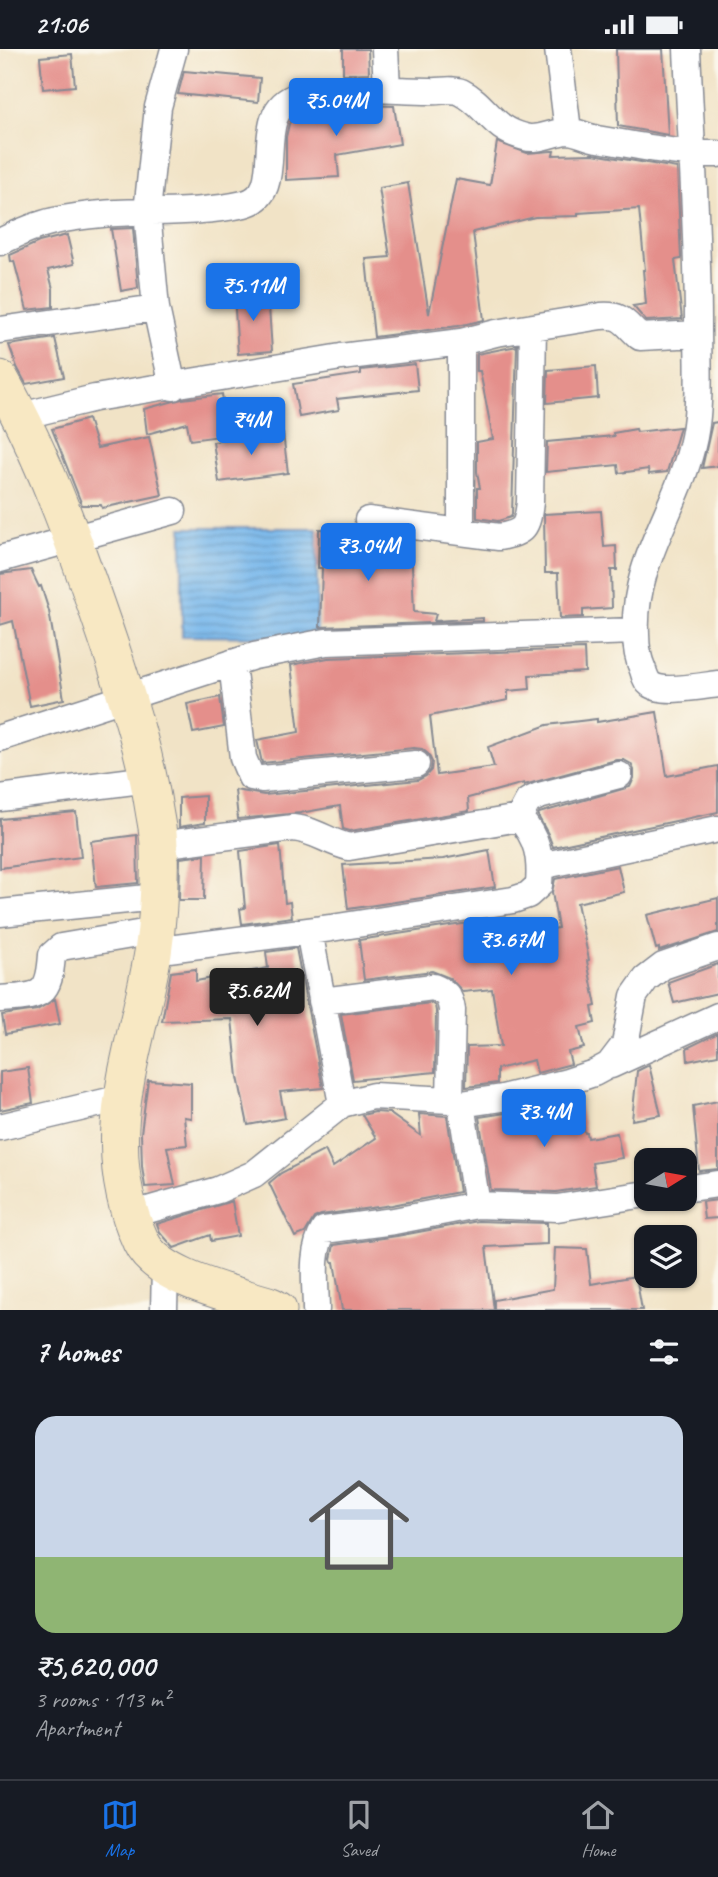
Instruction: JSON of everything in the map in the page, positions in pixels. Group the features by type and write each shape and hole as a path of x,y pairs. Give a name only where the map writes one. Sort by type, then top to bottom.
{"street":[{"path":"173,387 156,308 147,212 158,107 174,49"},
{"path":"385,49 387,89"},
{"path":"558,49 568,131"},
{"path":"687,49 691,155 707,228 698,334 698,399 688,462 645,563 638,589 635,631 641,668 650,684 665,690 718,684"},
{"path":"0,242 27,229 93,215 218,209 249,203 264,190 273,117 281,103 299,95 320,92 457,90 472,98 498,126 527,138 568,131 591,138 691,155 718,154"},
{"path":"0,330 156,308"},
{"path":"21,416 95,398 341,357 461,342 496,333 613,315 624,320 640,337 698,334"},
{"path":"368,520 499,537 519,533 528,522 530,502 533,327"},
{"path":"461,342 461,532"},
{"path":"0,379 21,416 73,537 127,697 149,779 159,845 155,926 122,1098 119,1166 130,1215 143,1246 165,1267 185,1279 278,1310"},
{"path":"0,559 173,510"},
{"path":"0,738 254,656 326,642 635,631"},
{"path":"232,663 243,758 251,777 262,779 416,764"},
{"path":"519,818 528,801 539,796 619,775"},
{"path":"0,798 149,779"},
{"path":"159,845 293,828 310,830 334,843 349,847 519,818"},
{"path":"0,913 155,926 309,931 513,900 527,895 538,885 540,866 531,831 519,818"},
{"path":"540,866 718,829"},
{"path":"0,999 36,995 46,988 51,976 52,955 61,947 155,926"},
{"path":"309,931 342,1104"},
{"path":"609,1065 625,1044 634,996 646,979 663,966 718,947"},
{"path":"322,1001 433,988 444,991 451,998 455,1102 477,1205"},
{"path":"130,1215 218,1191 254,1174 342,1104 373,1096 455,1102 502,1098 594,1073 718,1016"},
{"path":"0,1127 122,1098"},
{"path":"697,1187 718,1184"},
{"path":"316,1310 315,1255 317,1241 324,1230 394,1221 477,1205 557,1208 634,1196"},
{"path":"164,1310 165,1267"}],"water":[{"path":"182,528 317,528 317,637 182,636"}],"building":[{"path":"343,49 368,49 369,73 343,74"},
{"path":"616,49 663,49 668,135 618,126"},
{"path":"72,54 75,86 43,89 40,57"},
{"path":"184,71 260,78 258,102 178,94"},
{"path":"394,106 400,144 337,155 339,177 286,180 286,137 294,116 315,108"},
{"path":"497,142 527,153 554,151 553,155 593,154 677,168 681,259 675,260 682,319 646,321 633,306 646,304 639,209 578,213 578,216 535,217 473,232 484,320 374,337 366,259 390,257 379,188 408,183 429,314 456,179 490,185"},
{"path":"133,228 138,288 121,291 111,229"},
{"path":"67,235 74,264 48,270 53,289 53,307 27,310 10,255 39,242"},
{"path":"268,293 272,351 238,354 234,295"},
{"path":"55,338 64,377 26,384 9,345"},
{"path":"517,346 512,514 511,517 498,521 477,518 477,488 480,488 477,442 493,439 480,371 477,371 477,354"},
{"path":"415,364 418,390 337,399 339,410 299,417 293,384 361,374 361,370"},
{"path":"596,366 598,398 547,403 548,370"},
{"path":"222,394 228,435 190,440 187,423 147,434 144,409 182,399"},
{"path":"88,419 97,448 149,437 162,495 102,508 101,505 82,505 52,429"},
{"path":"718,422 718,466 702,468 712,423"},
{"path":"680,427 667,472 649,474 648,469 619,473 618,465 546,472 547,442 614,436 613,433 636,429 637,432"},
{"path":"283,433 288,473 219,482 213,442"},
{"path":"601,511 604,547 616,546 617,570 611,570 612,608 583,610 583,617 560,618 558,573 545,573 544,514"},
{"path":"319,529 345,530 344,538 387,539 387,543 411,542 414,612 436,614 434,621 483,618 483,621 320,627 322,568 318,568"},
{"path":"31,570 39,587 41,586 49,611 64,699 30,706 13,621 0,625 0,574"},
{"path":"584,649 585,672 529,675 530,689 508,691 508,700 430,716 437,775 494,767 488,747 547,725 597,719 597,722 657,712 667,776 718,766 718,812 553,847 539,813 630,787 634,778 631,764 616,760 468,798 469,811 350,831 343,829 340,806 238,819 235,790 264,795 418,780 431,770 432,762 428,754 422,749 414,748 262,763 257,740 299,732 291,665 328,658"},
{"path":"220,697 224,727 193,733 187,704"},
{"path":"205,796 205,823 179,827 179,798"},
{"path":"76,812 81,857 0,868 0,819"},
{"path":"137,835 138,883 96,887 91,841"},
{"path":"280,845 285,903 290,902 292,917 242,924 240,909 245,908 240,851"},
{"path":"489,850 495,887 348,909 343,865 443,859"},
{"path":"205,855 204,900 179,900 180,858"},
{"path":"618,866 624,892 577,903 596,1006 592,1007 595,1023 579,1027 584,1048 568,1052 571,1064 537,1073 534,1060 497,1069 497,1083 466,1087 467,1047 501,1046 492,989 463,992 450,978 432,971 364,980 359,940 495,919 497,941 558,928 552,892 555,879"},
{"path":"718,898 718,932 659,951 659,948 656,949 647,915"},
{"path":"296,948 323,1088 280,1092 285,1118 248,1125 238,1077 232,1019 162,1021 171,972 196,969 196,981 268,968 266,952"},
{"path":"718,964 718,993 674,1003 668,982"},
{"path":"55,999 60,1024 5,1034 2,1015 37,1010"},
{"path":"431,1003 436,1011 435,1072 353,1080 341,1014"},
{"path":"718,1033 718,1055 688,1061 687,1048"},
{"path":"649,1065 661,1115 632,1120 637,1071"},
{"path":"28,1068 33,1103 0,1110 0,1072"},
{"path":"148,1080 191,1083 191,1118 184,1117 187,1145 167,1147 175,1185 145,1187 141,1133"},
{"path":"577,1095 588,1138 617,1133 622,1158 592,1163 596,1186 556,1192 491,1190 479,1117"},
{"path":"718,1101 718,1169 699,1171 693,1106"},
{"path":"389,1113 421,1136 419,1114 447,1116 459,1192 321,1215 314,1218 305,1233 295,1237 269,1183 281,1173 325,1150 333,1167 376,1138 362,1115"},
{"path":"718,1200 718,1218 704,1219 702,1202"},
{"path":"232,1201 238,1236 211,1241 210,1235 174,1248 160,1232 157,1224"},
{"path":"478,1221 547,1223 547,1244 486,1247 494,1310 342,1310 334,1262 331,1259 334,1245"},
{"path":"555,1248 587,1249 591,1284 634,1276 634,1288 638,1288 642,1310 494,1310 494,1300 553,1289"}]}
